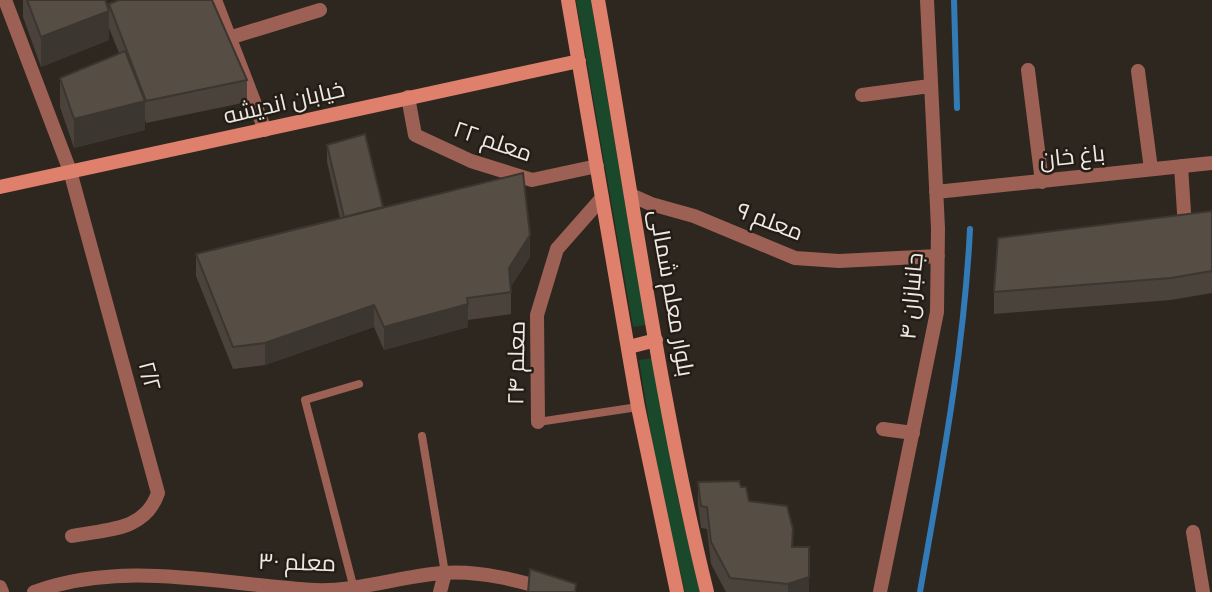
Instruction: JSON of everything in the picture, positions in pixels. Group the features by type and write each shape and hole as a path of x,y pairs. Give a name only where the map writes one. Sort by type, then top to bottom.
{"main road":[{"path":"569,0 638,407 677,592"},
{"name":"بلوار معلم شمالی","path":"598,0 656,341 707,592"},
{"name":"خیابان اندیشه","path":"0,187 579,61"},
{"path":"629,347 656,341"}],"street":[{"name":"۲/۲","path":"5,0 70,171 158,493 153,509 141,519 124,526 72,536"},
{"path":"215,0 264,131"},
{"name":"جانبازان ۴","path":"880,592 937,312 936,192 927,0"},
{"path":"229,38 320,10"},
{"path":"1028,70 1042,182"},
{"path":"1138,71 1151,169"},
{"path":"862,95 930,86"},
{"name":"معلم ۲۲","path":"408,97 415,135 471,161 532,180 597,166"},
{"name":"باغ خان","path":"936,192 1212,163"},
{"path":"1181,166 1185,228"},
{"name":"معلم ۹","path":"633,196 694,216 795,258 839,261 938,257"},
{"name":"معلم ۲۴","path":"538,422 537,316 557,249 602,198"},
{"path":"883,429 913,433"},
{"path":"1193,532 1203,592"},
{"path":"440,592 445,573"},
{"name":"معلم ۳۰","path":"34,592 108,575 192,585 318,590 445,573 517,580 557,592"},
{"path":"0,587 2,592"}],"lane":[{"path":"353,585 305,400 359,384"},
{"path":"538,422 638,407"},
{"path":"422,436 445,573"}],"green space":[{"path":"576,0 591,0 646,325 633,327"},
{"path":"653,358 678,499 700,592 685,592 657,471 639,360"}],"building":[{"path":"27,0 105,0 109,11 41,37"},
{"path":"119,0 212,0 247,80 146,101 109,4"},
{"path":"125,51 145,101 74,119 60,78"},
{"path":"365,134 383,207 344,217 327,145"},
{"path":"523,173 530,235 509,268 511,292 467,298 468,304 384,327 374,305 265,343 233,347 196,254"},
{"path":"1212,211 1212,271 1171,278 994,292 998,238"},
{"path":"739,481 741,487 746,487 749,501 787,506 793,529 792,547 809,547 809,577 788,584 730,578 711,542 707,507 701,506 698,482"},
{"path":"530,569 576,584 575,592 528,592"}],"waterway":[{"path":"954,0 957,108"},
{"path":"920,592 957,366 970,229"}]}
